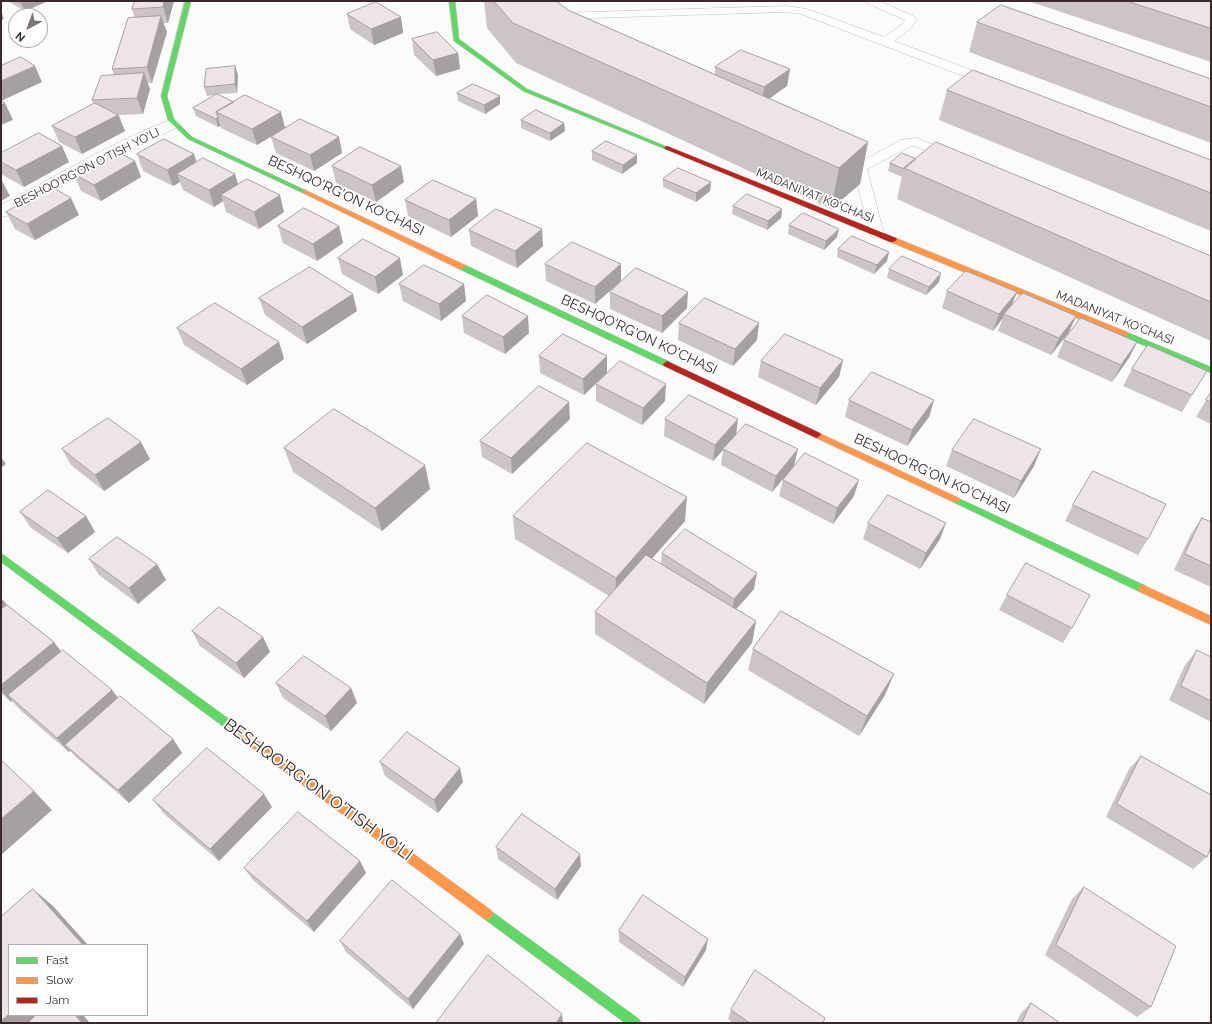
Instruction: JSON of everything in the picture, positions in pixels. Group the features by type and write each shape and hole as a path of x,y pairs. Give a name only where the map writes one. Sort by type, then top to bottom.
{"street":[{"name":"BESHQO'RG'ON KO'CHASI","path":"188,1 164,96 166,111 173,124 190,138 1211,621"},
{"name":"MADANIYAT KO'CHASI","path":"452,1 456,40 524,90 1211,370"},
{"name":"BESHQO'RG'ON O'TISH YO'LI","path":"1,212 139,138 173,124"},
{"name":"BESHQO'RG'ON O'TISH YO'LI","path":"1,557 635,1023"}],"lane":[{"path":"555,1 558,16 569,28"},
{"path":"871,1 911,19 907,26 885,42"},
{"path":"558,16 786,9 800,6 885,42 1004,87"},
{"path":"878,234 860,171 862,167 906,143 916,142 961,161"},
{"path":"848,161 862,167"}],"building":[{"path":"135,1 164,1 163,7 132,9"},
{"path":"494,1 556,1 568,10 868,142 839,168 513,23"},
{"path":"1127,1 1211,1 1211,28"},
{"path":"376,2 401,17 371,29 347,14"},
{"path":"1001,5 1211,79 1211,107 977,22"},
{"path":"161,16 147,67 112,69 128,18"},
{"path":"437,32 458,53 433,60 412,39"},
{"path":"741,50 790,69 764,87 715,67"},
{"path":"21,57 35,66 1,81 1,66"},
{"path":"235,66 235,84 204,87 206,69"},
{"path":"973,70 1211,160 1211,193 947,90"},
{"path":"144,73 137,98 92,100 101,76"},
{"path":"473,84 500,96 484,105 457,93"},
{"path":"217,94 234,102 216,112 218,117 216,119 193,108"},
{"path":"245,95 281,112 252,129 216,112"},
{"path":"95,103 118,115 75,137 52,126"},
{"path":"536,110 564,123 550,133 521,120"},
{"path":"300,119 339,137 310,155 271,137"},
{"path":"39,133 62,146 16,170 1,162 1,153"},
{"path":"164,139 194,154 167,170 137,154"},
{"path":"606,141 637,155 623,165 592,151"},
{"path":"936,142 1211,256 1211,302 904,168"},
{"path":"360,147 401,166 372,185 332,166"},
{"path":"116,151 135,161 94,185 74,174"},
{"path":"902,153 916,159 904,169 890,163"},
{"path":"203,158 235,174 209,190 177,174"},
{"path":"678,168 711,182 696,193 663,179"},
{"path":"247,179 280,195 254,212 221,195"},
{"path":"433,180 476,199 449,220 405,200"},
{"path":"52,187 71,198 27,224 6,212"},
{"path":"747,194 782,209 768,221 733,206"},
{"path":"304,208 339,226 313,244 278,226"},
{"path":"496,209 542,229 515,251 469,230"},
{"path":"803,213 839,229 826,241 789,225"},
{"path":"852,236 889,252 877,265 838,249"},
{"path":"363,239 400,258 375,277 338,258"},
{"path":"572,242 621,264 595,287 545,264"},
{"path":"902,256 941,273 929,287 889,269"},
{"path":"424,265 464,284 439,304 399,284"},
{"path":"310,267 353,294 302,327 259,298"},
{"path":"636,268 688,292 662,316 610,292"},
{"path":"966,271 1017,292 999,314 947,291"},
{"path":"1023,293 1076,316 1059,338 1004,314"},
{"path":"487,295 528,316 503,337 462,316"},
{"path":"705,298 759,323 735,349 679,323"},
{"path":"215,303 279,342 241,369 177,328"},
{"path":"1081,318 1137,342 1121,365 1064,340"},
{"path":"563,334 607,356 583,379 539,356"},
{"path":"785,334 843,360 820,388 761,361"},
{"path":"1148,345 1207,371 1192,395 1132,369"},
{"path":"620,361 666,384 643,408 596,384"},
{"path":"872,372 934,400 912,430 849,400"},
{"path":"539,386 569,402 511,458 480,441"},
{"path":"1211,392 1211,402 1206,400"},
{"path":"689,395 738,419 715,445 665,419"},
{"path":"334,409 425,465 375,508 284,448"},
{"path":"108,418 141,442 95,475 62,449"},
{"path":"974,419 1041,449 1021,481 952,450"},
{"path":"746,424 798,449 776,476 723,449"},
{"path":"587,443 687,497 616,578 513,516"},
{"path":"805,453 859,480 837,508 783,480"},
{"path":"1093,471 1166,504 1148,539 1073,505"},
{"path":"48,490 86,516 57,538 20,512"},
{"path":"888,495 946,523 926,553 868,523"},
{"path":"1202,518 1211,522 1211,566 1185,554"},
{"path":"685,529 757,573 734,599 662,553"},
{"path":"117,537 157,564 129,588 89,559"},
{"path":"646,555 756,621 707,683 595,612"},
{"path":"1026,563 1090,595 1072,628 1007,595"},
{"path":"7,605 54,642 1,685 1,609"},
{"path":"219,607 263,637 236,663 192,631"},
{"path":"781,611 894,674 867,716 753,649"},
{"path":"63,650 112,690 57,738 8,695"},
{"path":"1197,650 1211,657 1211,701 1181,686"},
{"path":"304,656 351,688 325,716 276,683"},
{"path":"120,696 173,739 118,790 65,745"},
{"path":"407,732 460,768 434,800 380,762"},
{"path":"207,748 264,794 210,849 153,800"},
{"path":"1141,756 1211,795 1211,847 1207,857 1117,804"},
{"path":"1,760 34,791 1,819"},
{"path":"298,812 360,861 307,921 244,868"},
{"path":"522,814 580,854 555,889 496,847"},
{"path":"392,880 460,934 408,999 340,941"},
{"path":"1084,887 1176,946 1151,1007 1056,945"},
{"path":"33,889 82,944 8,944 8,1015 1,1021 1,917"},
{"path":"643,895 708,939 685,977 619,931"},
{"path":"488,955 562,1014 556,1023 437,1022"},
{"path":"755,970 825,1018 823,1023 750,1023 731,1010"},
{"path":"1031,1003 1060,1023 1022,1023"},
{"path":"35,1016 76,1016 82,1023 28,1023"}],"traffic: fast":[{"path":"188,1 164,96 171,120 190,138 305,192"},
{"path":"452,1 456,40 525,90 667,148"},
{"path":"462,267 667,364"},
{"path":"1124,334 1211,370"},
{"path":"956,500 1143,589"},
{"path":"1,557 240,733"},
{"path":"487,914 635,1023"}],"traffic: slow":[{"path":"305,192 462,267"},
{"path":"893,240 1124,334"},
{"path":"817,435 956,500"},
{"path":"1143,589 1211,621"},
{"path":"240,733 487,914"}],"traffic: jam":[{"path":"667,148 893,240"},
{"path":"667,364 817,435"}]}
